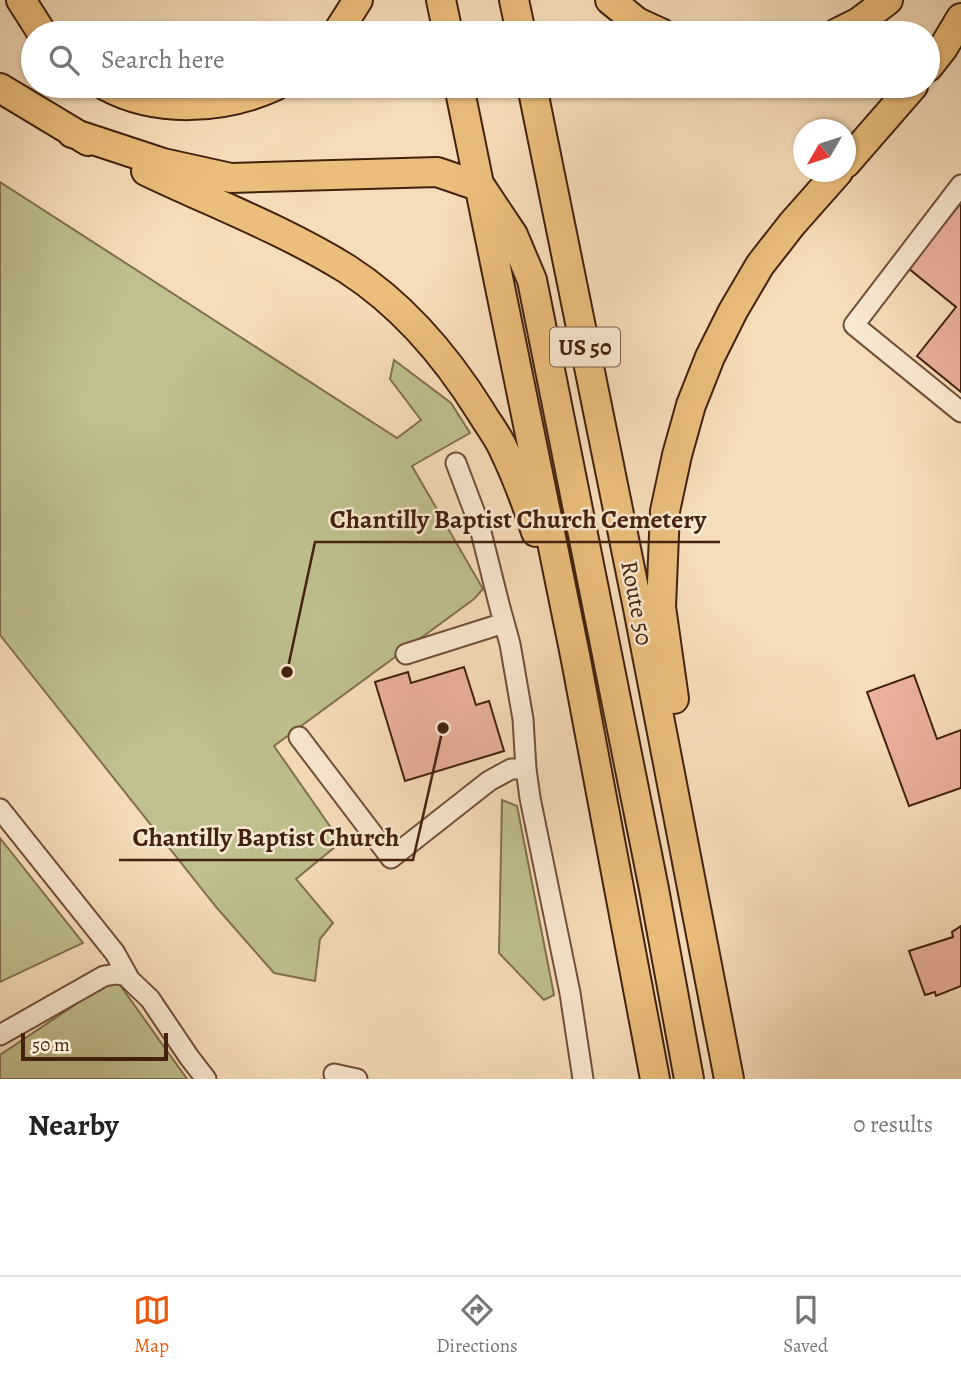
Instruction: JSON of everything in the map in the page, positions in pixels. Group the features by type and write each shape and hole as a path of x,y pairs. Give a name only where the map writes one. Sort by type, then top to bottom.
{"highway":[{"path":"21,0 34,21"},
{"path":"345,21 358,0"},
{"path":"441,0 445,21"},
{"path":"514,0 518,21"},
{"path":"610,0 636,21"},
{"path":"860,21 888,0"},
{"path":"940,52 961,18"},
{"path":"0,88 72,132 147,172 301,243 357,276 402,312 461,380 502,446 532,520 575,655"},
{"path":"135,98 194,105 236,98"},
{"name":"US 50","path":"462,98 575,655 654,1079"},
{"name":"Route 50","path":"534,98 636,595 729,1079"},
{"path":"856,151 902,98"},
{"path":"72,132 163,163 230,178 437,172 481,187 513,235 532,280 654,889 689,1079"},
{"path":"711,990 662,607 666,511 677,455 691,405 710,356 760,265 829,182"}],"lane":[{"path":"961,185 854,325 961,412"},
{"path":"456,463 480,524 510,644 520,700 530,798 570,993 583,1079"},
{"path":"406,654 504,623"},
{"path":"299,737 391,858 489,782 511,769 526,769"},
{"path":"0,808 115,953 130,980"},
{"path":"0,1035 98,979 116,974 127,976 150,999 188,1057 206,1079"},
{"path":"334,1074 357,1079"}],"green space":[{"path":"0,182 397,438 421,420 390,379 394,360 451,403 470,433 412,466 483,589 474,599 274,746 341,842 296,879 333,923 320,939 315,981 274,973 217,908 0,635"},
{"path":"502,800 517,806 554,995 544,1000 499,953"},
{"path":"0,838 83,943 0,982"},
{"path":"115,978 187,1079 0,1079 0,1055"}],"building":[{"path":"961,203 961,392 917,356 956,307 908,268"},
{"path":"464,667 476,705 489,701 504,751 405,781 375,682 408,672 411,683"},
{"path":"914,675 937,739 961,730 961,788 909,806 867,692"},
{"path":"961,926 961,986 936,996 935,992 925,995 909,951 953,937 952,932"}],"place":[{"name":"Chantilly Baptist Church Cemetery","path":"287,672"},
{"name":"Chantilly Baptist Church","path":"443,728"}]}
